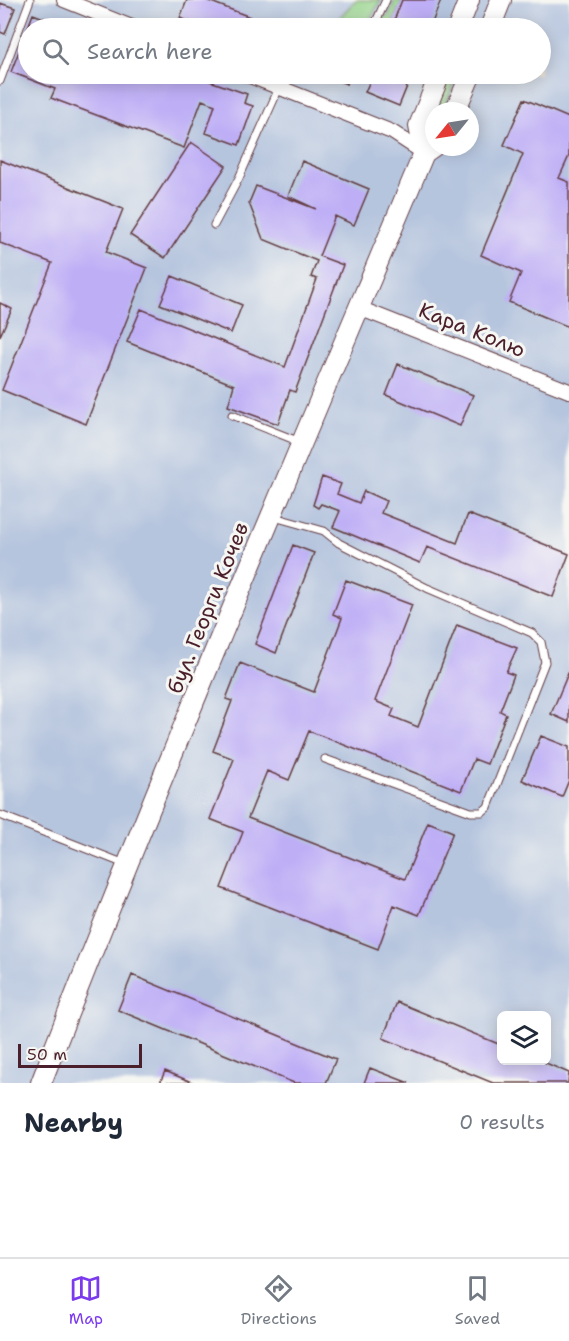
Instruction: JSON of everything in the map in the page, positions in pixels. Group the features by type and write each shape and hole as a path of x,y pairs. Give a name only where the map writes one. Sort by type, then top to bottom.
{"main road":[{"path":"462,18 469,0"},
{"path":"493,18 501,0"},
{"path":"429,102 436,84"},
{"path":"459,102 467,84"},
{"path":"425,111 419,126 425,140"},
{"name":"бул. Георги Кочев","path":"41,1083 127,865 302,442 426,156"}],"street":[{"path":"64,0 109,18"},
{"path":"269,84 425,147"},
{"name":"Кара Колю","path":"359,308 569,392"}],"lane":[{"path":"23,18 30,0"},
{"path":"377,18 386,0"},
{"path":"0,81 18,32"},
{"path":"214,225 239,178 279,88"},
{"path":"232,415 302,442"},
{"path":"272,516 324,531 339,543 427,588 532,633 541,642 545,662 488,807 482,812 471,812 325,759"},
{"path":"0,815 127,865"}],"shaded area":[{"path":"0,0 569,0 569,1083 0,1083"}],"green space":[{"path":"356,0 381,0 371,18 340,17"},
{"path":"395,0 402,0 394,18 383,18 389,15"},
{"path":"444,84 454,84 447,102 437,102"}],"building":[{"path":"187,0 206,0 250,17 250,18 180,18"},
{"path":"402,0 441,0 434,18 395,18"},
{"path":"0,3 15,8 5,34 0,32"},
{"path":"33,14 44,18 31,18"},
{"path":"18,54 18,75 11,72"},
{"path":"42,84 218,84 247,94 244,103 253,106 239,145 206,133 215,105 202,100 184,148 51,98 55,89"},
{"path":"369,84 408,84 399,106 365,92"},
{"path":"524,99 569,118 569,156 559,178 569,182 569,327 509,302 521,273 481,255 523,154 504,145"},
{"path":"191,142 226,166 165,258 130,235"},
{"path":"0,160 123,209 106,252 147,268 86,424 2,390 52,263 0,243"},
{"path":"302,161 369,189 354,225 335,216 319,256 343,265 295,392 290,390 278,424 228,406 234,385 127,342 141,309 285,367 317,279 311,277 317,261 263,239 249,203 256,186 316,209 288,196"},
{"path":"172,276 242,305 231,333 160,304"},
{"path":"0,303 12,309 0,336"},
{"path":"398,364 473,395 460,426 386,395"},
{"path":"322,477 341,484 337,494 359,503 364,491 386,501 381,513 457,543 468,514 569,554 553,597 427,547 420,563 333,527 340,511 321,504 318,508 313,505"},
{"path":"293,545 314,553 276,653 255,644"},
{"path":"346,580 412,605 375,701 394,709 391,716 418,727 457,625 517,648 506,672 514,675 500,711 506,714 487,764 474,759 461,791 309,731 289,780 267,771 248,818 405,879 428,822 453,832 419,915 394,905 378,949 221,888 243,832 210,819 234,759 213,751 232,701 226,699 240,663 314,692 342,618 333,614"},
{"path":"569,671 569,722 551,714"},
{"path":"541,736 569,747 569,780 562,797 522,780"},
{"path":"132,975 336,1059 326,1083 294,1083 118,1010"},
{"path":"397,1002 497,1043 497,1065 551,1065 569,1073 568,1083 493,1083 383,1038"},
{"path":"370,1068 409,1083 364,1083"},
{"path":"165,1071 194,1083 160,1083"}]}
